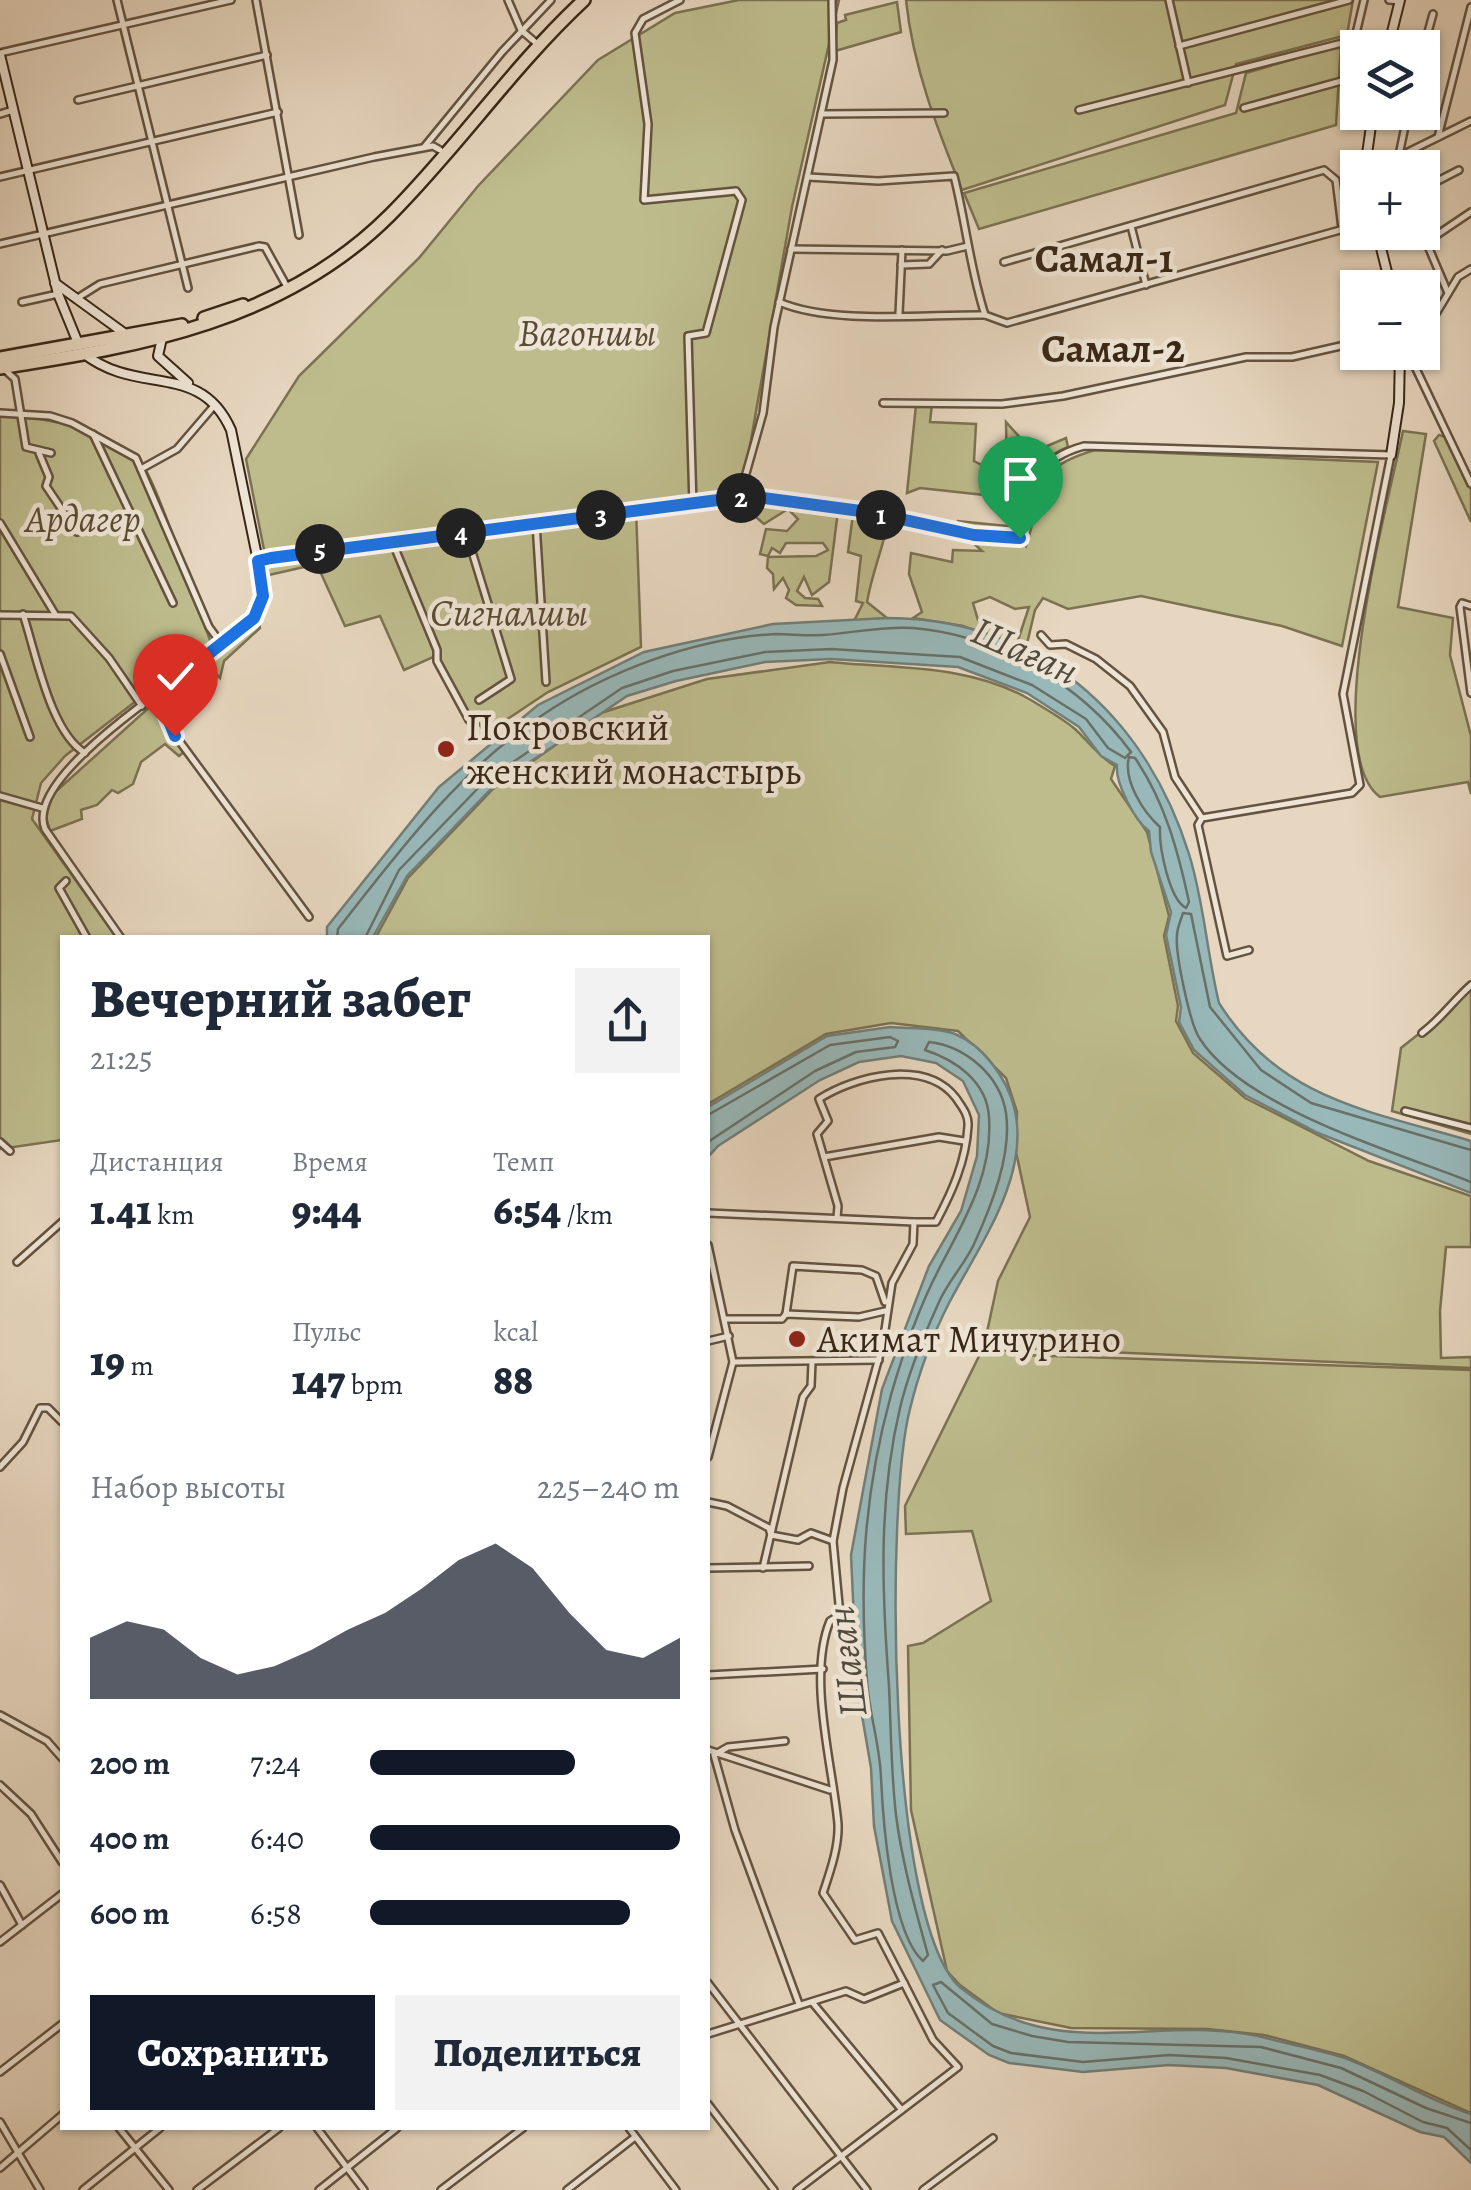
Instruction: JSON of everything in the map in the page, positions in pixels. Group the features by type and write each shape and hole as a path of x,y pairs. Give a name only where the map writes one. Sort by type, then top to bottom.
{"highway":[{"path":"81,348 162,338 249,311 346,254 392,213 574,0"},
{"path":"1,365 210,316 286,285 374,222 537,45 584,0"}],"street":[{"path":"117,0 188,288"},
{"path":"191,386 118,375 81,348 58,294 0,54 231,0"},
{"path":"256,0 299,236"},
{"path":"508,0 521,30 537,45"},
{"path":"423,148 450,121 521,30 552,0"},
{"path":"680,0 643,19 635,33 648,124 644,200 736,191 742,200 706,333 688,336 693,506"},
{"path":"749,496 745,477 762,414 779,302 832,60 832,0"},
{"path":"1169,0 1188,83"},
{"path":"1179,46 1349,0"},
{"path":"1356,30 1364,0"},
{"path":"1389,0 1400,0 1392,30"},
{"path":"1438,137 1471,7"},
{"path":"1429,30 1433,14"},
{"path":"1079,110 1340,44"},
{"path":"78,100 266,54"},
{"path":"1244,108 1340,81"},
{"path":"0,114 14,110"},
{"path":"0,177 278,112"},
{"path":"821,114 944,113"},
{"path":"1414,150 1471,121"},
{"path":"0,244 166,202 423,148 440,150"},
{"path":"1004,262 1324,170 1336,180 1340,212"},
{"path":"1440,180 1460,170"},
{"path":"808,177 878,181 954,176 969,228 971,271 985,315"},
{"path":"1440,233 1471,212"},
{"path":"1130,226 1146,285"},
{"path":"779,302 801,310 985,315 1007,323 1340,229"},
{"path":"791,249 942,250 968,246"},
{"path":"75,300 100,284 265,247 286,285"},
{"path":"899,314 902,250"},
{"path":"901,265 929,264 942,250"},
{"path":"1431,250 1448,294"},
{"path":"1440,308 1458,277 1471,269"},
{"path":"55,283 130,336"},
{"path":"22,302 58,294"},
{"path":"119,935 45,829 42,808 56,781 85,753 223,646 251,622 262,606 258,561 231,430 216,403 158,356 162,338"},
{"path":"882,402 1002,404 1079,393 1246,357 1292,357 1340,346"},
{"path":"1,365 15,379 26,447 51,453"},
{"path":"1202,818 1352,793 1360,786 1344,694 1405,370"},
{"path":"1416,370 1471,484"},
{"path":"141,468 177,448 216,403"},
{"path":"0,413 50,416 136,458 214,637 223,646"},
{"path":"93,434 172,603"},
{"path":"258,561 749,496 868,512 974,535 1020,538 1028,493 1036,478 1059,453 1084,446 1390,455"},
{"path":"38,452 49,477 46,486 77,532"},
{"path":"0,522 56,615"},
{"path":"536,523 546,682"},
{"path":"466,532 512,679 479,700"},
{"path":"392,541 398,564 437,650 437,662 469,720"},
{"path":"1471,606 1462,603 1460,607 1471,693"},
{"path":"23,614 56,715 66,736 85,753"},
{"path":"0,615 56,615 78,620 142,706"},
{"path":"1041,636 1050,645 1066,644 1096,659 1130,686 1163,732 1176,776 1202,818"},
{"path":"0,654 30,737"},
{"path":"158,694 172,731 309,917"},
{"path":"0,796 42,808"},
{"path":"1202,818 1198,825 1227,956 1249,950"},
{"path":"66,881 59,888 85,935"},
{"path":"1422,1033 1449,1013 1454,1001 1471,986"},
{"path":"710,1213 936,1222 956,1184 969,1124 964,1107 942,1084 916,1075 852,1083 819,1099 828,1120 818,1134 838,1206 837,1218"},
{"path":"1405,1111 1471,1128"},
{"path":"823,1157 939,1136 964,1141"},
{"path":"0,1142 10,1151"},
{"path":"797,2190 958,2067 933,2040 878,1934 855,1940 832,1912 824,1893 838,1826 830,1790 822,1669 826,1630 840,1615 833,1541 842,1488 879,1360 886,1308 899,1264 912,1244 914,1222"},
{"path":"17,1262 60,1224"},
{"path":"710,1253 733,1362 710,1447"},
{"path":"726,1319 782,1319 793,1266 862,1270 876,1276 886,1308"},
{"path":"786,1314 859,1317 886,1308"},
{"path":"710,1341 729,1336"},
{"path":"733,1362 879,1360"},
{"path":"763,1568 802,1397 811,1386 812,1362"},
{"path":"0,1467 24,1442 40,1408 48,1408 60,1420"},
{"path":"710,1503 741,1512 769,1528 770,1535"},
{"path":"770,1535 798,1540 811,1534 833,1541"},
{"path":"710,1568 809,1566"},
{"path":"710,1675 822,1669"},
{"path":"0,1715 47,1741 60,1756"},
{"path":"714,1755 728,1746 785,1741"},
{"path":"710,1752 830,1790"},
{"path":"714,1755 735,1830 799,2004"},
{"path":"0,1785 31,1814 60,1859"},
{"path":"0,1885 22,1925"},
{"path":"0,1942 60,1896"},
{"path":"710,2033 846,1991 864,1999 903,1985"},
{"path":"710,1986 867,2190"},
{"path":"812,2002 901,2109"},
{"path":"0,2072 60,2026"},
{"path":"710,2107 774,2190"},
{"path":"0,2168 60,2118"},
{"path":"0,2122 40,2190"},
{"path":"121,2130 169,2190"},
{"path":"83,2190 157,2130"},
{"path":"198,2190 276,2130"},
{"path":"318,2130 364,2190"},
{"path":"319,2190 395,2130"},
{"path":"441,2190 520,2130"},
{"path":"631,2130 676,2190"},
{"path":"567,2190 636,2137"},
{"path":"922,2190 992,2138"}],"green space":[{"name":"Вагоншы","path":"739,0 839,0 792,207 742,491 720,499 636,509 641,647 548,692 485,734 477,720 466,720 433,657 404,670 380,616 345,626 319,569 304,567 269,575 246,459 299,376 419,258 478,186 598,60 675,13"},
{"path":"906,0 1353,0 1348,30 1340,30 1340,37 1236,64 1225,105 962,190 935,120"},
{"path":"897,2 901,32 835,51 837,23 846,20 845,15"},
{"path":"1340,45 1336,125 979,229 964,193 1236,113 1246,73"},
{"path":"932,404 930,422 976,424 974,461 1007,478 1006,422 1033,452 1066,438 1068,447 1045,462 1026,494 1018,534 1026,546 1042,484 1049,474 1059,465 1095,450 1378,462 1342,646 1282,626 1141,596 1068,609 1043,598 1035,610 1025,652 1016,646 1029,607 1015,609 990,597 973,603 978,620 1011,634 1009,644 963,626 913,618 922,612 909,574 911,553 952,562 953,550 982,551 957,528 958,521 1007,526 1014,531 1012,498 920,488 907,493 916,405"},
{"name":"Ардагер","path":"0,416 18,416 94,434 142,465 167,519 211,643 65,756 41,783 32,819 115,935 60,935 60,1140 0,1149"},
{"path":"1403,431 1426,434 1398,607 1453,618 1450,655 1471,736 1471,794 1468,782 1380,797 1363,771 1356,731 1363,623"},
{"path":"1439,435 1446,437 1471,488 1471,522 1434,441"},
{"path":"762,498 838,511 829,582 812,595 804,577 797,591 805,598 818,599 822,606 796,605 786,598 789,590 783,578 774,589 773,574 767,568 768,557 816,556 828,550 823,543 786,543 780,553 772,548 768,556 760,554 766,529 787,531 798,519 788,509 764,524 744,507 724,503"},
{"path":"853,514 888,522 867,602 887,618 854,621 863,603 856,601 861,556 848,552"},
{"path":"259,622 260,628 224,661 220,678 212,670 189,693 186,712 170,732 185,751 179,756 165,744 141,762 133,784 118,793 112,790 97,805 81,810 82,819 50,831 46,817 52,795 153,704 164,707 162,696"},
{"path":"830,662 932,670 982,679 1059,717 1115,766 1111,779 1147,832 1169,916 1164,936 1178,1006 1176,1021 1193,1053 1245,1098 1369,1161 1471,1196 1471,1247 1446,1247 1440,1311 1441,1358 1471,1357 1471,1368 991,1347 1022,1355 1471,1370 1471,2113 1344,2056 1264,2035 1207,2029 1071,2028 998,2013 947,1971 911,1810 908,1646 923,1643 991,1601 972,1531 906,1534 905,1506 984,1346 998,1281 1030,1217 1016,1152 1017,1112 1006,1078 958,1031 891,1023 826,1034 710,1103 710,935 377,935 408,878 493,789 601,713 707,679"},
{"path":"1471,982 1471,1134 1392,1111 1401,1048 1445,1013"}],"water":[{"path":"887,618 941,622 991,635 1037,656 1078,684 1114,718 1144,758 1170,804 1194,872 1219,1003 1243,1036 1270,1061 1330,1097 1471,1141 1471,1193 1318,1133 1245,1095 1194,1050 1179,1022 1181,1007 1166,935 1171,912 1151,852 1149,831 1127,801 1117,765 1101,756 1079,727 1027,693 958,667 831,659 765,662 627,696 492,788 407,876 374,935 327,935 327,927 439,787 538,705 644,652 773,624"},
{"path":"890,1027 931,1029 965,1039 992,1064 1006,1085 1018,1133 1016,1158 999,1210 926,1355 910,1409 902,1459 897,1531 898,1711 918,1885 937,1949 961,1988 998,2012 1035,2026 1111,2033 1227,2031 1345,2058 1471,2114 1471,2163 1444,2137 1420,2132 1318,2085 1226,2068 1169,2065 1083,2072 1009,2063 989,2055 940,2020 892,1921 874,1826 871,1768 857,1686 851,1555 882,1389 929,1266 961,1211 977,1156 979,1115 963,1081 936,1063 901,1056 859,1062 820,1080 710,1155 710,1106 827,1036"}],"place":[{"name":"Покровский женский монастырь","path":"446,749"},
{"name":"Акимат Мичурино","path":"797,1339"}],"district":[{"name":"Самал-1","path":"1104,258"},
{"name":"Самал-2","path":"1113,348"}],"route":[{"path":"175,736 164,717 158,694 239,634 254,618 263,596 258,561 321,549 693,506 749,496 868,512 974,535 1020,538"}],"park label":[{"name":"Сигналшы","path":"509,613"}],"water label":[{"name":"Шаған","path":"1025,650"},
{"name":"Шаған","path":"846,1662"}]}
